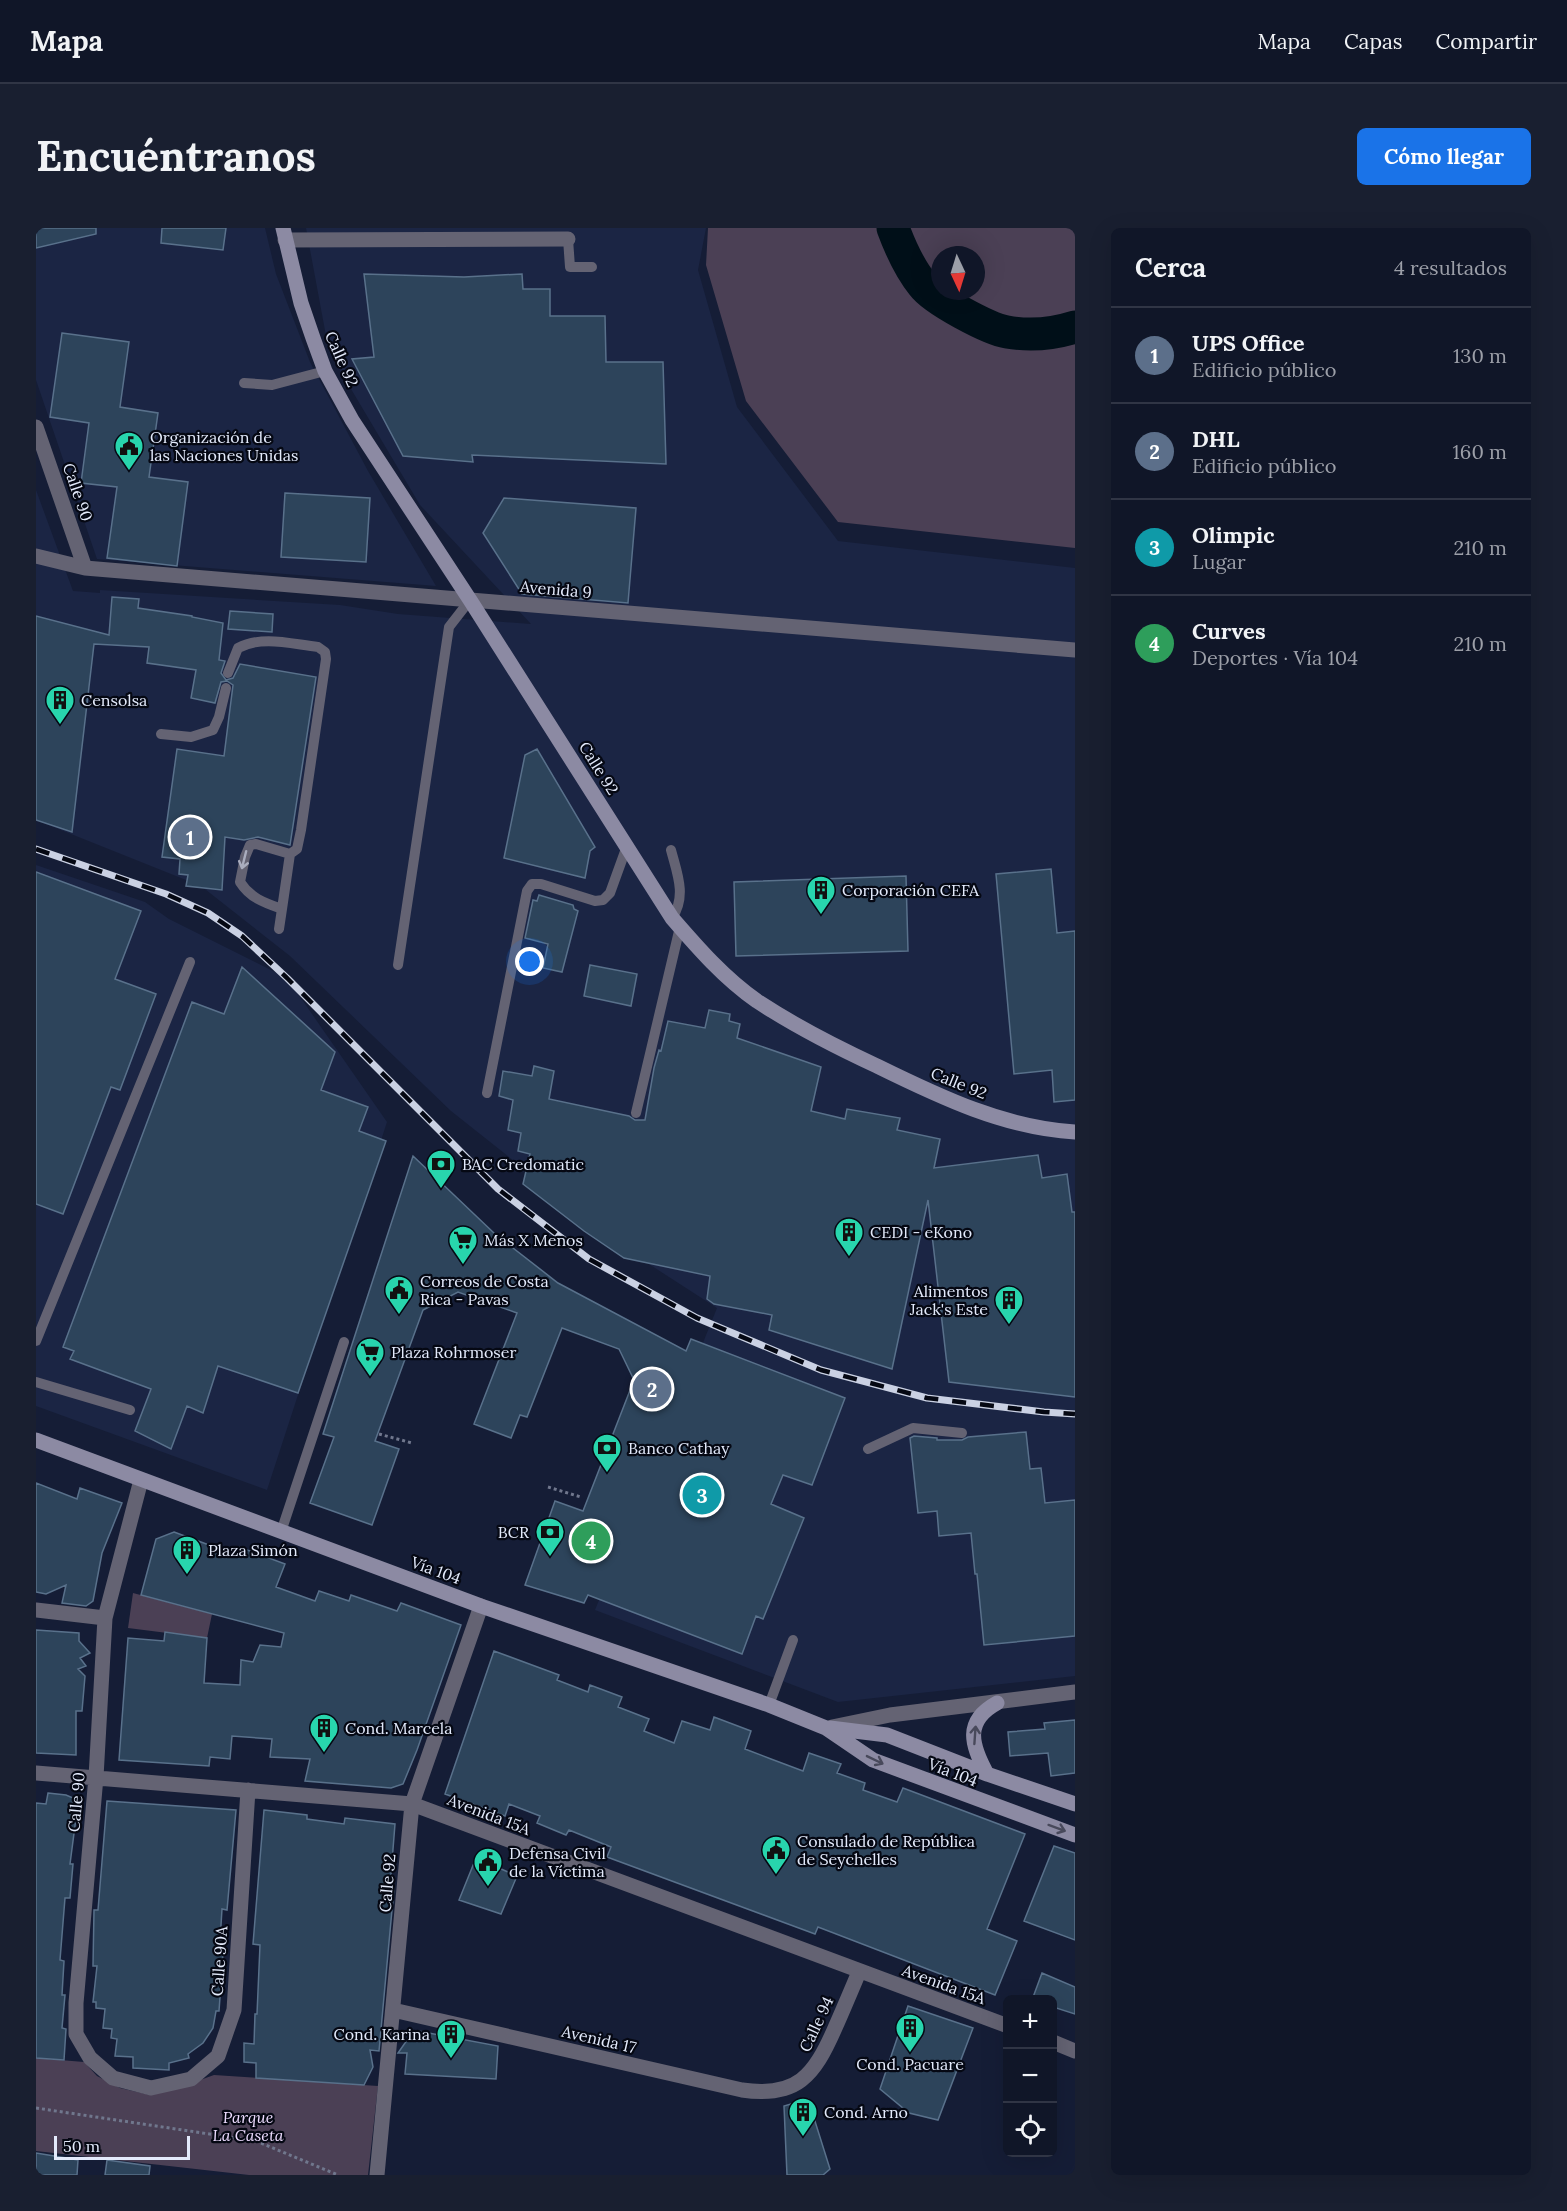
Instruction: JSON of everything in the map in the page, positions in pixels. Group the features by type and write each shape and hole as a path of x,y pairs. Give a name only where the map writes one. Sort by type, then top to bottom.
{"main road":[{"name":"Calle 92","path":"284,234 301,303 325,371 352,420 471,600 676,922 702,953 756,1000 811,1033 931,1092 1005,1120 1046,1130 1075,1132"},
{"name":"Vía 104","path":"36,1440 481,1606 769,1705 826,1728 873,1760 1075,1835"},
{"path":"987,1774 975,1747 974,1733 977,1719 984,1711 997,1703"},
{"name":"Vía 104","path":"826,1728 887,1735 987,1774 1075,1804"}],"street":[{"path":"284,234 348,233 568,239"},
{"name":"Calle 90","path":"36,427 85,568"},
{"name":"Avenida 9","path":"36,556 85,568 1075,650"},
{"name":"Calle 90","path":"141,1480 105,1618 96,1777 76,2003 76,2034 90,2058 113,2078 151,2088"},
{"name":"Calle 92","path":"377,2175 412,1804 481,1606"},
{"path":"36,1610 105,1618"},
{"path":"826,1728 890,1715 1075,1692"},
{"name":"Avenida 15A","path":"36,1773 412,1804 1003,2024"},
{"name":"Calle 90A","path":"151,2088 191,2079 218,2056 234,2010 248,1790"},
{"name":"Calle 94","path":"797,2084 808,2075 823,2055 859,1972"},
{"name":"Avenida 17","path":"393,2010 742,2090 776,2091 797,2084"},
{"path":"1057,2044 1075,2051"}],"lane":[{"path":"568,239 570,267 592,267"},
{"path":"244,383 272,385 325,371"},
{"path":"398,965 449,627 471,600"},
{"path":"228,674 238,648 263,640 318,647 325,652 326,659 301,830 297,849 290,854 279,929"},
{"path":"161,734 191,737 213,730 219,717 226,688"},
{"path":"282,909 265,903 245,890 240,882 247,848 250,845 256,844 290,854"},
{"path":"487,1093 527,891 532,884 541,884 595,901 603,900 610,893 627,846"},
{"path":"636,1113 680,906 680,883 671,850"},
{"path":"36,1341 190,962"},
{"path":"280,1532 344,1342"},
{"path":"36,1382 130,1410"},
{"path":"868,1449 913,1428 962,1433"},
{"path":"769,1705 793,1640"}],"path":[{"path":"379,1434 412,1443"},
{"path":"548,1487 581,1497"},
{"path":"36,2108 256,2141 338,2175"}],"shaded area":[{"path":"36,228 265,228 276,274 310,362 368,471 436,586 97,559 36,380"},
{"path":"306,228 706,228 698,270 737,407 838,541 1075,568 1075,1676 838,1702 595,1610 717,1308 621,1246 451,1111 290,956 201,886 36,820 36,490 73,591 100,593 100,590 340,605 398,614 531,624 420,505 329,352"},
{"path":"36,865 145,902 169,919 287,978 387,1122 267,1490 36,1406"}],"green space":[{"path":"708,228 1075,228 1075,548 838,522 746,401 706,265"},
{"path":"133,1593 212,1614 207,1638 128,1628"},
{"name":"Parque La Caseta","path":"36,2058 84,2062 97,2076 120,2088 150,2095 214,2075 378,2086 368,2175 249,2175 36,2151"}],"building":[{"path":"36,228 96,228 96,234 36,248"},
{"path":"162,228 226,228 223,250 161,243"},
{"path":"364,274 464,277 522,274 523,289 550,289 550,316 605,316 606,362 663,362 666,464 472,455 473,462 403,456 352,359 374,357"},
{"path":"62,333 129,342 120,407 158,413 149,477 188,482 177,566 107,558 117,487 81,483 89,423 50,417"},
{"path":"285,493 370,498 366,562 281,557"},
{"path":"504,498 636,508 628,603 522,594 483,533"},
{"path":"112,597 139,599 138,608 223,623 219,660 225,661 221,673 226,680 233,678 240,664 316,677 290,845 258,837 244,840 225,837 222,890 186,886 188,875 179,874 180,859 162,857 177,749 224,756 233,685 227,681 221,682 215,703 191,698 196,670 147,663 149,647 94,644 72,832 36,820 36,616 109,635"},
{"path":"230,611 273,614 272,632 228,629"},
{"path":"537,749 595,847 590,851 585,878 504,858 525,755"},
{"path":"1051,869 1057,933 1075,931 1075,1100 1054,1102 1052,1070 1014,1074 996,874"},
{"path":"36,872 141,911 115,979 156,994 120,1090 111,1087 63,1214 36,1204"},
{"name":"Corporación CEFA","path":"906,876 908,951 736,956 734,882"},
{"path":"539,895 573,905 578,911 562,972 543,968 548,944 525,938 533,900 537,901"},
{"path":"590,965 637,974 631,1006 584,996"},
{"path":"242,967 335,1052 321,1090 368,1107 359,1131 386,1141 298,1393 218,1366 203,1413 187,1406 171,1449 135,1431 151,1389 70,1359 74,1351 63,1347 192,1002 224,1014"},
{"path":"709,1010 730,1014 729,1021 740,1024 737,1038 821,1067 811,1111 845,1119 847,1109 900,1118 897,1130 940,1139 934,1168 1038,1155 1042,1178 1067,1174 1072,1212 1075,1212 1075,1397 949,1382 928,1200 892,1369 769,1330 772,1315 714,1304 707,1299 710,1276 624,1258 584,1231 523,1184 530,1154 518,1151 521,1133 508,1130 513,1100 499,1096 503,1071 532,1076 534,1066 554,1071 549,1099 629,1116 635,1120 645,1120 654,1068 659,1050 661,1051 668,1021 705,1028"},
{"path":"413,1156 495,1234 558,1283 686,1351 691,1339 845,1398 812,1485 783,1475 771,1504 804,1518 763,1619 756,1616 742,1654 588,1595 584,1603 525,1585 555,1501 583,1511 634,1380 619,1349 562,1328 527,1417 520,1415 511,1438 474,1424 517,1313 458,1292 423,1310 375,1441 399,1449 372,1525 310,1503 334,1437 323,1434"},
{"path":"1026,1432 1030,1469 1041,1468 1045,1503 1075,1500 1075,1636 984,1645 971,1533 939,1536 937,1511 918,1513 910,1438 914,1436 937,1438 937,1440 962,1440 968,1437"},
{"path":"36,1483 77,1499 80,1488 122,1503 102,1553 93,1601 86,1606 62,1603 66,1585 46,1594 36,1592"},
{"path":"174,1532 236,1555 239,1547 285,1564 276,1587 315,1601 319,1591 349,1601 351,1595 397,1611 401,1603 461,1625 403,1784 391,1788 305,1781 310,1759 270,1757 272,1739 232,1736 230,1759 210,1757 209,1766 119,1760 128,1638 164,1641 165,1632 207,1638 204,1683 240,1685 241,1660 253,1662 260,1645 281,1647 284,1633 141,1595 156,1539"},
{"path":"36,1630 79,1633 79,1641 90,1653 80,1658 86,1666 78,1669 85,1676 82,1711 76,1711 76,1755 36,1753"},
{"path":"494,1651 559,1675 557,1680 588,1692 590,1685 622,1697 618,1707 649,1719 644,1731 674,1743 682,1721 710,1730 714,1717 751,1731 745,1749 771,1759 803,1771 809,1753 841,1764 837,1773 865,1783 863,1790 897,1802 903,1788 1025,1834 987,1929 1017,1941 995,1995 818,1927 815,1934 607,1857 611,1847 569,1830 566,1835 537,1823 540,1816 509,1804 505,1816 445,1794"},
{"path":"1075,1720 1075,1773 1051,1776 1048,1753 1010,1756 1008,1732 1045,1729 1044,1723"},
{"path":"48,1793 73,1798 71,1817 76,1818 70,1864 73,1864 70,1898 65,1898 60,1960 64,1961 62,1995 65,1995 62,2028 66,2029 64,2060 36,2058 36,1803 46,1804"},
{"path":"107,1801 236,1810 227,1910 222,1909 220,1941 224,1941 219,2011 216,2011 213,2028 203,2043 188,2054 189,2058 169,2063 169,2070 133,2068 133,2057 115,2056 117,2039 111,2038 112,2029 103,2028 105,2009 96,2008 96,2002 93,2002 97,1966 93,1966 94,1910 98,1910"},
{"path":"264,1810 307,1815 307,1819 344,1824 345,1818 395,1824 390,1887 394,1888 379,2051 370,2050 373,2067 364,2085 256,2078 256,2063 244,2062 244,2043 254,2044 255,2014 257,2014 260,1945 253,1944"},
{"path":"1054,1846 1075,1853 1075,1940 1024,1921"},
{"name":"Defensa Civil de la Víctima","path":"476,1858 517,1876 501,1914 459,1900"},
{"path":"1042,1973 1075,1987 1075,2014 1057,2008 1057,1995 1034,1995"},
{"path":"908,2006 973,2028 938,2120 909,2113 880,2089"},
{"name":"Cond. Karina","path":"418,2031 498,2046 496,2079 405,2074 407,2053 398,2053 412,2033"},
{"name":"Cond. Arno","path":"808,2099 830,2169 823,2175 787,2175 784,2106"},
{"path":"36,2153 78,2160 77,2175 36,2175"},
{"path":"107,2160 150,2166 149,2175 105,2175"}],"waterway":[{"path":"893,228 906,258 923,285 938,298 962,313 988,326 1007,332 1041,334 1075,327"}],"railway":[{"path":"36,849 166,894 208,913 242,936 498,1189 589,1259 697,1318 821,1370 927,1398 1075,1414"}],"place":[{"name":"Organización de las Naciones Unidas","path":"129,472"},
{"name":"Censolsa","path":"60,726"},
{"name":"UPS Office","path":"190,837"},
{"name":"Corporación CEFA","path":"821,916"},
{"name":"BAC Credomatic","path":"441,1190"},
{"name":"CEDI - eKono","path":"849,1258"},
{"name":"Más X Menos","path":"463,1266"},
{"name":"Correos de Costa Rica - Pavas","path":"399,1316"},
{"name":"Alimentos Jack's Este","path":"1009,1326"},
{"name":"Plaza Rohrmoser","path":"370,1378"},
{"name":"DHL","path":"652,1389"},
{"name":"Banco Cathay","path":"607,1474"},
{"name":"Olimpic","path":"702,1495"},
{"name":"Curves","path":"591,1541"},
{"name":"BCR","path":"550,1558"},
{"name":"Plaza Simón","path":"187,1576"},
{"name":"Cond. Marcela","path":"324,1754"},
{"name":"Consulado de República de Seychelles","path":"776,1876"},
{"name":"Defensa Civil de la Víctima","path":"488,1888"},
{"name":"Cond. Pacuare","path":"910,2054"},
{"name":"Cond. Karina","path":"451,2060"},
{"name":"Cond. Arno","path":"803,2138"}]}
